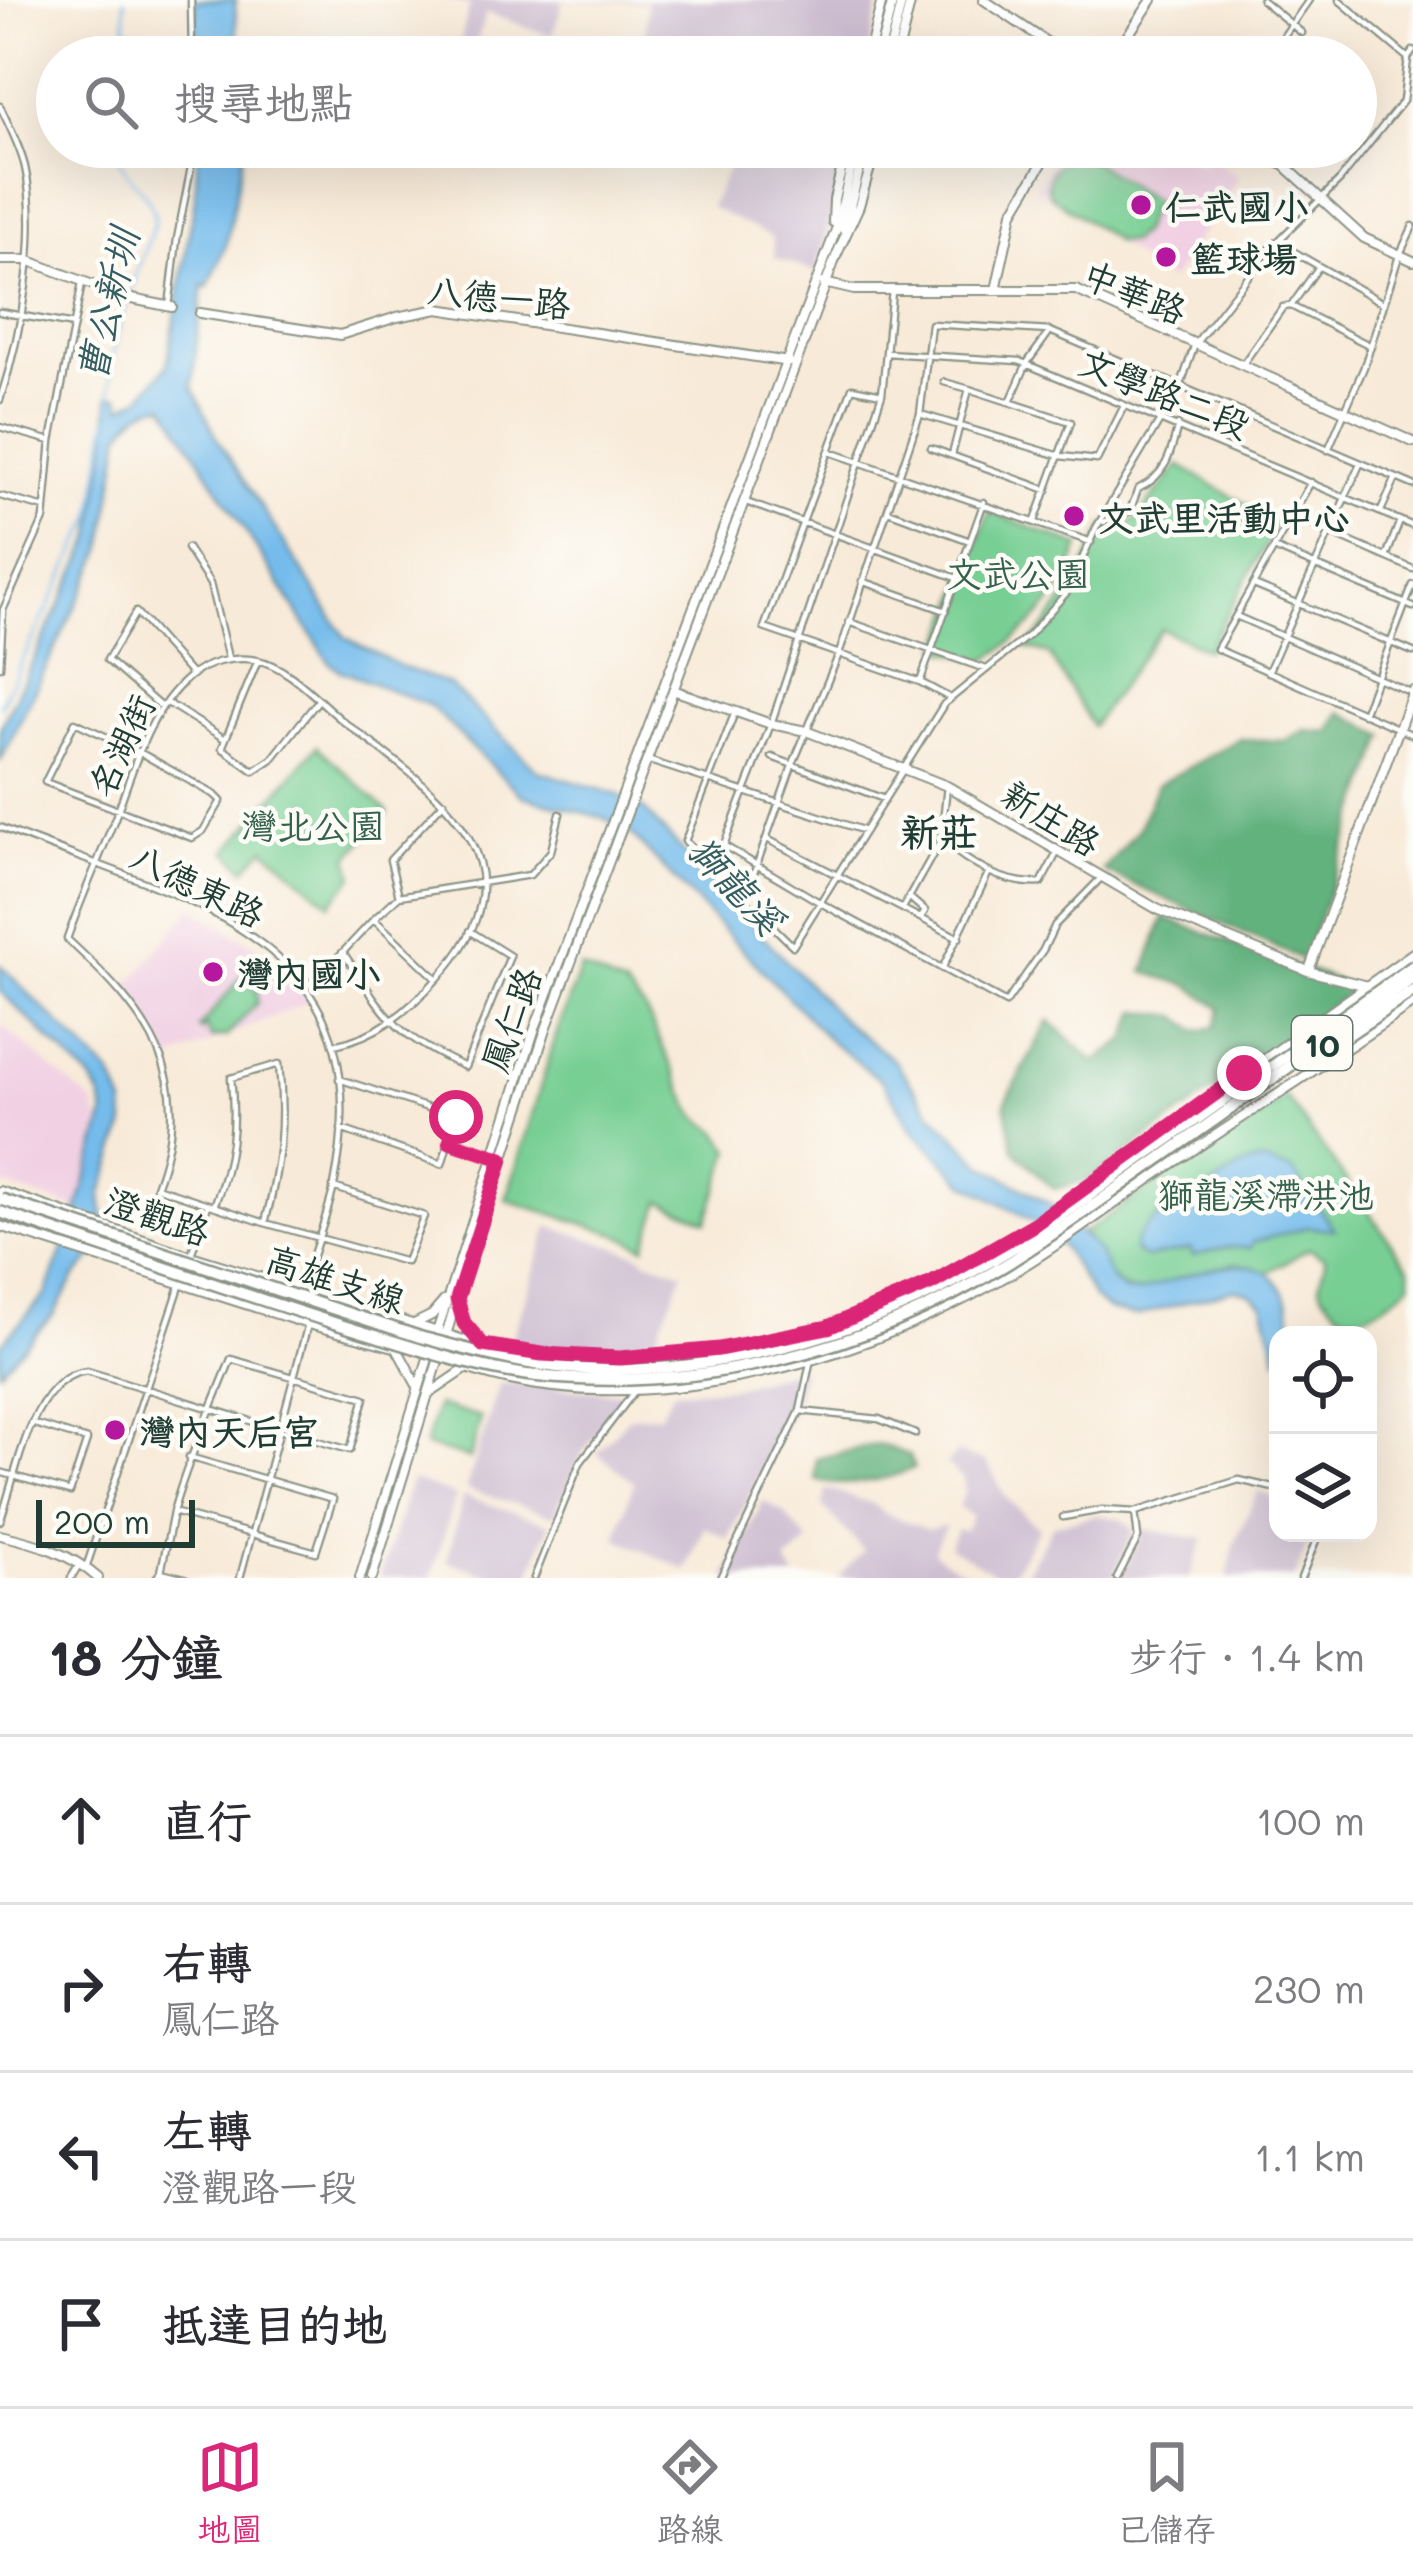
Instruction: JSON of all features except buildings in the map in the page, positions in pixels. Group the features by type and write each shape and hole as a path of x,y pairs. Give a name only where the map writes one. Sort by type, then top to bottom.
{"highway":[{"name":"高雄支線","path":"0,1195 420,1337 539,1364 622,1368 726,1359 838,1334 997,1258 1202,1118 1232,1090 1413,960"},
{"name":"高雄支線","path":"0,1212 285,1308 440,1355 534,1376 627,1382 731,1372 843,1342 938,1302 1020,1256 1413,978"},
{"path":"1231,1110 1413,997"}],"street":[{"path":"191,0 192,36"},
{"path":"873,36 882,0"},
{"path":"883,36 892,0"},
{"path":"896,36 902,0"},
{"path":"899,36 911,0"},
{"path":"984,0 1038,36"},
{"path":"1127,36 1152,0"},
{"path":"1262,0 1302,33"},
{"path":"1282,36 1309,0"},
{"path":"1339,0 1411,54 1404,94 1377,133"},
{"path":"1404,94 1413,100"},
{"path":"0,106 25,169 30,226 20,315 0,400"},
{"path":"0,260 27,260 131,299 170,307 192,168"},
{"path":"853,168 854,173"},
{"path":"629,796 833,252 855,168"},
{"path":"833,252 858,168"},
{"path":"996,290 1012,212 1039,168"},
{"path":"1288,168 1364,238 1413,261"},
{"path":"735,712 685,841 793,946 944,704 1029,635 1068,592 1101,523 1180,387 1195,344 1277,242 1347,168"},
{"path":"1328,451 1413,226"},
{"path":"1277,242 1383,304"},
{"path":"1292,306 1318,268"},
{"path":"0,665 3,610 45,508 52,441 82,282"},
{"name":"中華路","path":"822,282 840,289 892,291 1076,290 1413,442"},
{"path":"714,869 771,724 882,394 892,291"},
{"path":"1243,364 1283,307 1292,306 1371,346"},
{"name":"八德一路","path":"200,313 340,335 397,316 438,309 792,363"},
{"path":"0,312 74,325"},
{"path":"746,898 838,654 920,414 931,324 1049,331 1413,485"},
{"path":"1010,402 1027,363 1049,331"},
{"name":"文學路二段","path":"886,352 1027,363 1413,526"},
{"path":"944,382 1071,422 1035,521"},
{"path":"882,394 852,388 764,628 920,682 951,698"},
{"path":"952,455 969,389"},
{"path":"920,414 1060,456 1100,458 1124,406"},
{"path":"1101,523 1130,511 1138,489 1156,481 1172,453 1178,425"},
{"path":"0,427 52,441"},
{"path":"931,448 1047,490"},
{"path":"830,452 1091,542"},
{"path":"1268,672 1360,464"},
{"path":"1381,512 1396,478"},
{"path":"1311,482 1217,650 1413,735"},
{"path":"0,496 45,508"},
{"path":"741,500 957,578"},
{"path":"920,682 984,502"},
{"path":"888,511 970,541"},
{"path":"1292,516 1413,569"},
{"path":"1386,557 1400,520"},
{"path":"187,548 210,584 228,658"},
{"path":"1274,548 1409,605"},
{"path":"862,581 946,611"},
{"path":"1253,584 1413,652"},
{"path":"1363,714 1413,585"},
{"path":"191,674 136,612 106,660 163,705 225,739"},
{"path":"1236,616 1413,692 1309,971"},
{"path":"849,622 986,670"},
{"name":"名湖街","path":"334,1186 424,1216 406,1262 265,1223 156,1186 172,1138 170,1091 154,1036 118,987 67,939 163,705 191,674 228,658 274,665 444,802 475,842 484,884"},
{"path":"257,660 222,748 254,771 272,759 317,701"},
{"path":"629,796 650,761 671,690"},
{"name":"新庄路","path":"671,690 806,731 947,786 1157,909 1309,971 1366,986 1401,1011"},
{"path":"75,722 140,752 221,801 203,831 192,838 45,782 75,722"},
{"path":"772,757 885,799"},
{"path":"650,761 866,831"},
{"path":"902,910 941,840 947,786"},
{"name":"鳳仁路","path":"372,1578 496,1157 611,824 629,796"},
{"name":"鳳仁路","path":"496,1157 621,830 629,796"},
{"path":"399,896 390,860 444,802"},
{"path":"308,986 399,896 530,875 551,851 560,814"},
{"name":"八德東路","path":"0,827 222,918 277,956 308,986 334,1045 341,1129 334,1186 293,1319"},
{"path":"767,839 959,938"},
{"path":"941,840 988,874 1041,883 1058,851"},
{"path":"723,845 1006,1003 1055,925 1100,879"},
{"path":"942,969 988,874"},
{"path":"334,1045 360,1040 390,1023 436,979 470,931 484,884"},
{"path":"908,896 925,911 920,920"},
{"path":"374,919 436,979"},
{"path":"343,952 390,1023 419,1046 465,1067 510,956 470,931"},
{"path":"437,1348 483,1345 620,1358 719,1349 828,1327 932,1283 1033,1225 1366,986 1413,960"},
{"path":"437,1348 467,1368 533,1384 637,1388 730,1382 811,1360 942,1311 1057,1246 1401,1011 1413,997 1366,986"},
{"path":"71,1578 83,1565 180,1283 228,1172 235,1129 231,1078 279,1064 284,1116 278,1172 265,1223"},
{"path":"1254,1065 1275,1097"},
{"path":"1244,1073 1264,1104"},
{"path":"339,1078 456,1117 442,1164 341,1129"},
{"path":"450,1142 496,1157"},
{"name":"澄觀路","path":"0,1195 76,1215 410,1326 437,1348"},
{"name":"澄觀路","path":"0,1226 308,1324 396,1347 437,1348"},
{"path":"410,1326 453,1297 464,1323 483,1345"},
{"path":"240,1578 308,1324 333,1315 437,1348 544,1370 566,1355"},
{"path":"396,1347 418,1388"},
{"name":"鳳仁路","path":"360,1578 418,1388 437,1348"},
{"path":"0,1521 32,1423 53,1388 74,1372 87,1371 146,1388 212,1409 279,1431 350,1450 365,1398 231,1359 212,1409 189,1457 158,1575 185,1578"},
{"path":"720,1578 800,1411 811,1360"},
{"path":"428,1395 467,1368"},
{"path":"534,1578 580,1463 637,1388"},
{"path":"800,1411 879,1419 915,1434"},
{"path":"0,1472 70,1492 87,1440 32,1423"},
{"path":"173,1512 316,1552 333,1499 189,1457"},
{"path":"1063,1517 1102,1510 1135,1512 1239,1480 1269,1487"},
{"path":"1117,1578 1138,1538 1135,1512"},
{"path":"0,1535 35,1543 83,1565 98,1578"},
{"path":"1301,1578 1315,1542"}],"shaded area":[{"path":"445,0 880,0 872,36 645,36 647,2 563,1 552,36 486,13 479,36 462,36 470,5"},
{"path":"728,168 841,168 816,272 775,258 772,237 710,207"},
{"name":"仁武國小","path":"1048,168 1226,168 1239,177 1170,281 1036,187"},
{"name":"灣內國小","path":"192,908 273,958 311,1001 168,1061 126,988"},
{"path":"0,1024 94,1104 100,1123 78,1209 0,1184"},
{"path":"549,1226 683,1272 650,1351 535,1350 510,1345"},
{"path":"803,1368 794,1406 728,1539 705,1527 686,1570 616,1538 634,1482 597,1453 630,1416 659,1415 673,1391 731,1388"},
{"path":"500,1383 625,1393 583,1452 554,1516 466,1489"},
{"path":"957,1453 987,1462 1006,1498 1039,1528 1010,1578 949,1547 957,1529 965,1531 972,1516 958,1507 965,1492 963,1479 946,1464"},
{"path":"411,1480 456,1496 431,1578 380,1578"},
{"path":"826,1489 871,1503 928,1530 946,1525 933,1551 977,1578 838,1578 864,1551 822,1505"},
{"path":"1258,1491 1269,1496 1269,1542 1308,1542 1295,1578 1227,1578 1234,1544"},
{"path":"463,1496 550,1524 528,1578 497,1578 447,1561"},
{"path":"763,1501 783,1512 809,1542 786,1562 796,1578 725,1578"},
{"path":"1096,1515 1121,1519 1134,1530 1112,1578 1023,1578 1053,1525"},
{"path":"1144,1530 1204,1539 1189,1578 1121,1578"}],"green space":[{"path":"1054,168 1103,168 1164,208 1160,214 1149,209 1143,230 1130,242 1117,242 1050,195"},
{"path":"1179,465 1278,523 1207,650 1161,629 1092,726 1049,654 1026,647 1061,605 1105,525 1133,522"},
{"name":"文武公園","path":"989,512 1080,546 1064,582 1043,612 985,661 940,649"},
{"path":"1341,712 1385,736 1304,960 1103,871 1139,828 1157,785 1240,739 1284,741 1305,730 1329,732"},
{"name":"灣北公園","path":"317,746 388,812 349,857 354,876 330,904 265,848 245,869 227,851"},
{"path":"1164,918 1356,988 1089,1180 1054,1189 1014,1150 1005,1103 1049,1020 1095,1062 1126,1040 1138,1011 1178,1016 1197,1031 1215,1027 1221,1009 1190,986 1144,972"},
{"path":"254,962 258,965 244,982 257,990 257,1003 227,1036 211,1038 206,1026 202,1031 199,1028"},
{"path":"581,968 624,987 645,1009 694,1114 718,1132 731,1150 707,1221 661,1201 645,1247 506,1200"},
{"name":"獅龍溪滯洪池","path":"1286,1097 1410,1269 1410,1283 1375,1310 1346,1314 1322,1293 1325,1258 1309,1249 1266,1273 1235,1263 1139,1292 1120,1285 1083,1233"},
{"path":"437,1405 481,1418 470,1459 425,1446"},
{"path":"878,1444 909,1455 914,1468 865,1482 816,1480 816,1459"}],"water":[{"path":"195,0 235,0 237,36 196,36"},
{"name":"獅龍溪","path":"197,168 241,168 226,245 208,287 203,285 192,386 218,440 345,637 450,685 538,771 618,795 643,809 843,1021 895,1061 931,1112 983,1165 1052,1205 1098,1251 1112,1280 1124,1291 1139,1292 1219,1267 1259,1269 1274,1279 1286,1297 1293,1326 1269,1327 1263,1304 1250,1293 1234,1289 1136,1316 1109,1310 1094,1298 1064,1249 1033,1221 965,1183 913,1130 883,1082 829,1040 631,834 604,818 522,796 429,705 329,662 165,405 140,413 122,433 103,550 0,762 0,729 92,539 107,444 109,396 120,397 122,407 140,398 167,366"},
{"path":"0,965 112,1076 124,1105 125,1125 101,1196 105,1226 93,1256 54,1314 0,1371 0,1345 46,1294 76,1215 105,1114 92,1081 0,991"},
{"path":"1261,1161 1293,1171 1334,1229 1307,1227 1253,1242 1251,1248 1227,1247 1193,1256 1191,1249 1146,1258 1134,1251 1138,1237 1155,1220 1241,1167"}],"waterway":[{"name":"曹公新圳","path":"124,0 127,36"},
{"name":"曹公新圳","path":"111,396 119,330 155,220 148,199 125,168"},
{"path":"0,706 93,517 108,419"}],"place":[{"name":"仁武國小","path":"1141,205"},
{"name":"籃球場","path":"1166,257"},
{"name":"文武里活動中心","path":"1074,516"},
{"name":"灣內國小","path":"213,972"},
{"name":"灣內天后宮","path":"115,1430"}],"district":[{"name":"新莊","path":"939,830"}],"route":[{"path":"456,1117 450,1142 502,1159 457,1299 470,1333 483,1345 620,1358 719,1349 828,1327 932,1283 1033,1225 1244,1073"}]}
